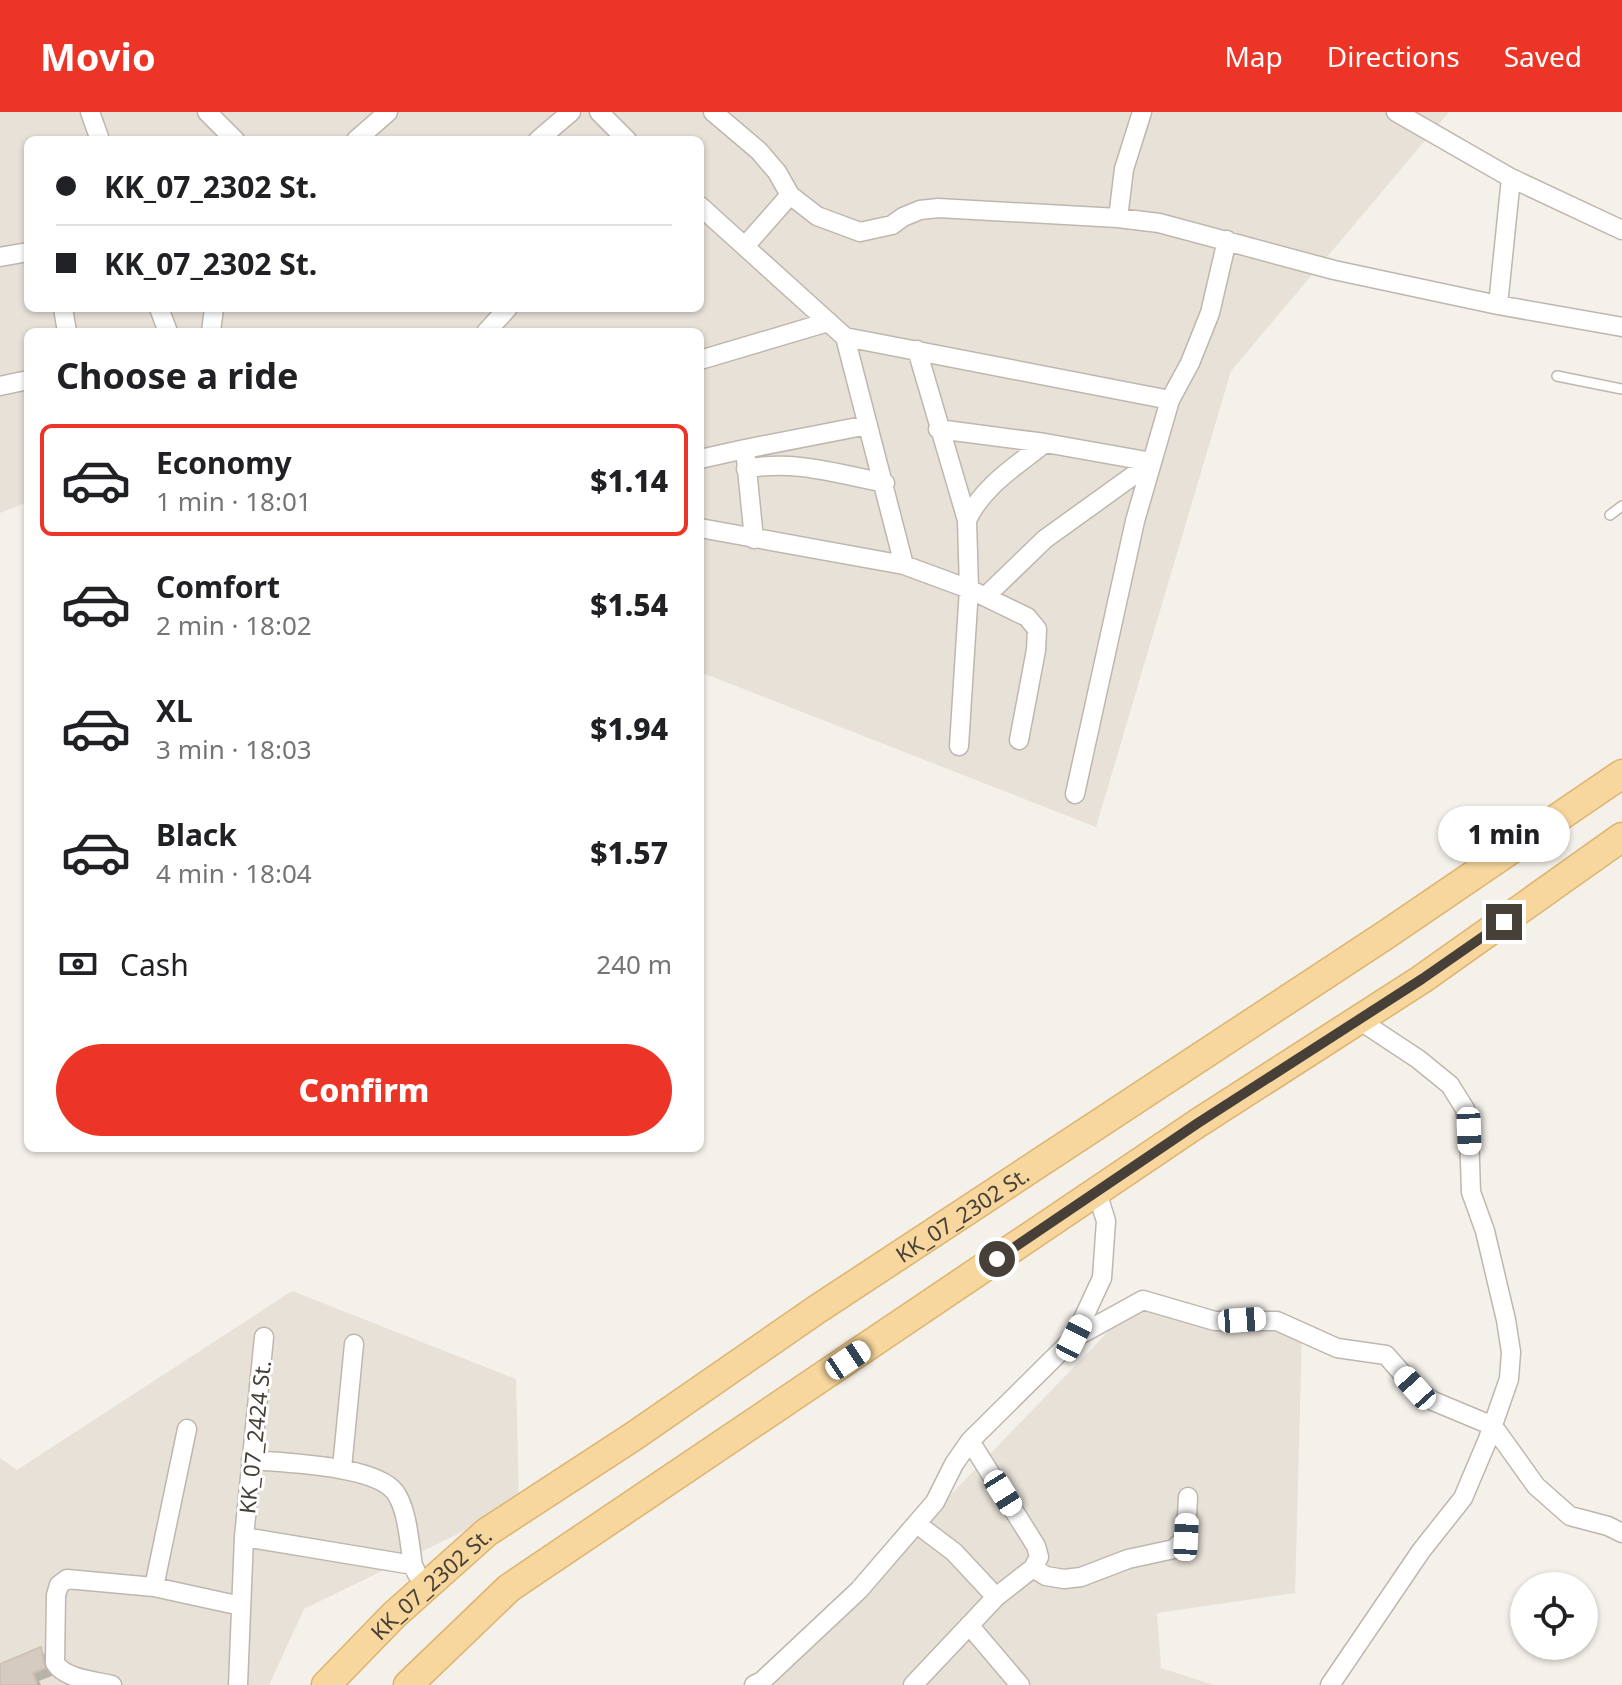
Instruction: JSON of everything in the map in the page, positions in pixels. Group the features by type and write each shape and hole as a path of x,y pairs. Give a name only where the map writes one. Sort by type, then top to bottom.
{"main road":[{"name":"KK_07_2302 St.","path":"326,1685 418,1576 634,1436 816,1310 1387,934 1622,774"},
{"path":"408,1685 509,1588 1198,1123 1422,979 1620,839"}],"street":[{"path":"90,112 99,136"},
{"path":"207,112 231,136"},
{"path":"361,136 388,112"},
{"path":"543,136 571,112"},
{"path":"599,112 623,136"},
{"path":"1118,218 1124,169 1142,112"},
{"path":"1396,112 1511,178 1622,230"},
{"path":"721,114 777,172 790,195 817,216 860,232 892,225 920,210 938,208 1159,223 1334,270 1498,305 1622,327"},
{"path":"1498,305 1511,178"},
{"path":"746,245 790,195"},
{"path":"704,209 845,337 1170,400"},
{"path":"1075,794 1123,566 1170,400 1190,363 1210,313 1227,240"},
{"path":"0,257 24,253"},
{"path":"490,328 504,312"},
{"path":"704,359 828,322"},
{"path":"845,337 904,565"},
{"path":"917,350 967,520 977,593 959,746"},
{"path":"0,386 24,381"},
{"path":"704,458 868,425"},
{"path":"938,429 1045,443 1152,462"},
{"path":"967,520 975,503 987,490 1045,443"},
{"path":"745,449 754,539"},
{"path":"977,593 1045,539 1152,462"},
{"path":"746,469 765,465 796,465 885,483"},
{"path":"704,529 904,565 977,593 1027,617 1037,629 1036,650 1019,740"},
{"path":"1330,1685 1421,1551 1463,1498 1509,1379 1511,1352 1485,1231 1471,1192 1469,1131 1465,1109 1450,1085 1418,1059 1359,1020"},
{"path":"1074,1338 1102,1278 1106,1255 1106,1221 1097,1192"},
{"path":"754,1685 762,1681 859,1590 935,1502 954,1464 970,1441 1074,1338 1143,1300 1215,1321 1277,1321 1337,1348 1386,1355 1415,1388 1433,1401 1493,1426 1536,1486 1570,1516 1622,1533"},
{"name":"KK_07_2424 St.","path":"238,1685 244,1537 264,1337"},
{"path":"342,1468 354,1344"},
{"path":"154,1587 187,1429"},
{"path":"913,1685 996,1597 1033,1568 1039,1557 1036,1546 970,1441"},
{"path":"251,1460 342,1468 388,1485 396,1494 418,1576"},
{"path":"1033,1568 1046,1576 1064,1579 1081,1577 1128,1559 1174,1549 1186,1537 1188,1497"},
{"path":"917,1524 954,1552 996,1597"},
{"name":"KK_07_2424 St.","path":"244,1537 418,1576"},
{"path":"112,1685 67,1674 55,1663 56,1595 59,1585 67,1579 154,1587 241,1606"},
{"path":"969,1625 1020,1685"}],"lane":[{"path":"1557,376 1622,389"},
{"path":"1610,515 1622,506"}],"shaded area":[{"path":"0,112 1449,112 1231,371 1096,827 704,674 704,328 24,328 24,504 0,513"},
{"path":"292,1291 516,1379 519,1504 304,1609 269,1685 0,1685 0,1458 17,1470"},
{"path":"1131,1308 1302,1333 1295,1593 1157,1613 1161,1668 1214,1685 767,1685"}],"building":[{"path":"41,1647 45,1668 33,1673 37,1685 0,1685 0,1664"}],"route":[{"path":"997,1259 1504,922"}]}
